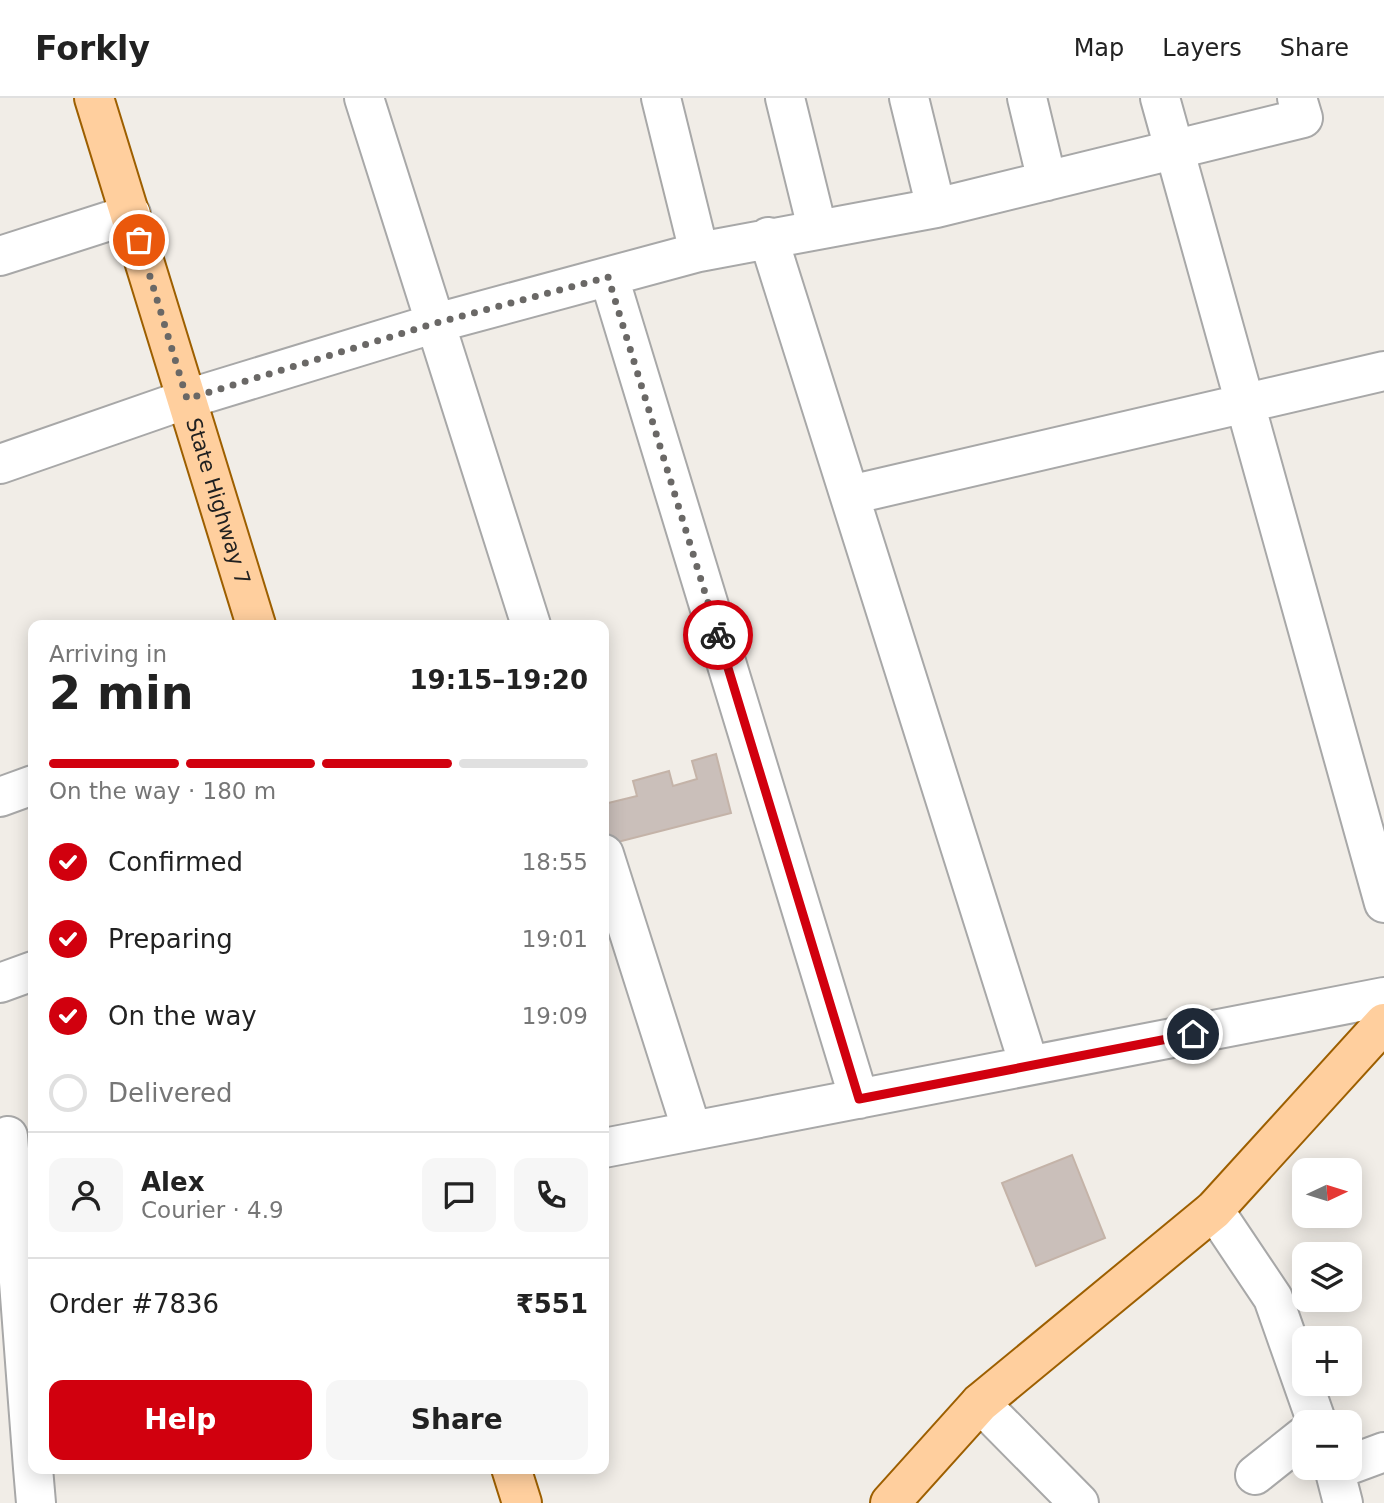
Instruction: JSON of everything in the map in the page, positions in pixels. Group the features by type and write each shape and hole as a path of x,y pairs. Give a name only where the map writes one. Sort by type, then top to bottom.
{"main road":[{"name":"State Highway 7","path":"94,98 254,620"},
{"path":"890,1503 980,1403 1214,1210 1384,1023"},
{"path":"513,1474 522,1503"}],"street":[{"path":"364,98 529,620"},
{"path":"660,98 699,252"},
{"path":"785,98 817,228"},
{"path":"909,98 936,208"},
{"path":"1027,98 1047,181"},
{"path":"1160,98 1384,903"},
{"path":"0,464 187,399 436,323 699,252 768,237 936,208 1303,118 1297,98"},
{"path":"0,256 131,214"},
{"path":"768,237 1029,1065"},
{"path":"608,277 859,1099"},
{"path":"850,495 1247,405 1384,371"},
{"path":"0,797 28,787"},
{"path":"609,869 692,1131"},
{"path":"0,983 28,973"},
{"path":"609,1147 1384,997"},
{"path":"14,1136 19,1364 28,1431"},
{"path":"1214,1210 1273,1298 1312,1410"},
{"path":"980,1403 1079,1503"},
{"path":"1255,1475 1292,1446"},
{"path":"1362,1464 1384,1452"},
{"path":"34,1474 36,1503"}],"building":[{"path":"716,754 731,813 609,844 609,803 637,796 633,781 669,771 673,786 697,779 692,761"},
{"path":"1072,1155 1105,1238 1036,1266 1002,1183"}],"way so far":[{"path":"139,240 187,399 436,323 608,277 718,635"}],"route":[{"path":"718,635 859,1099 1193,1034"}]}
